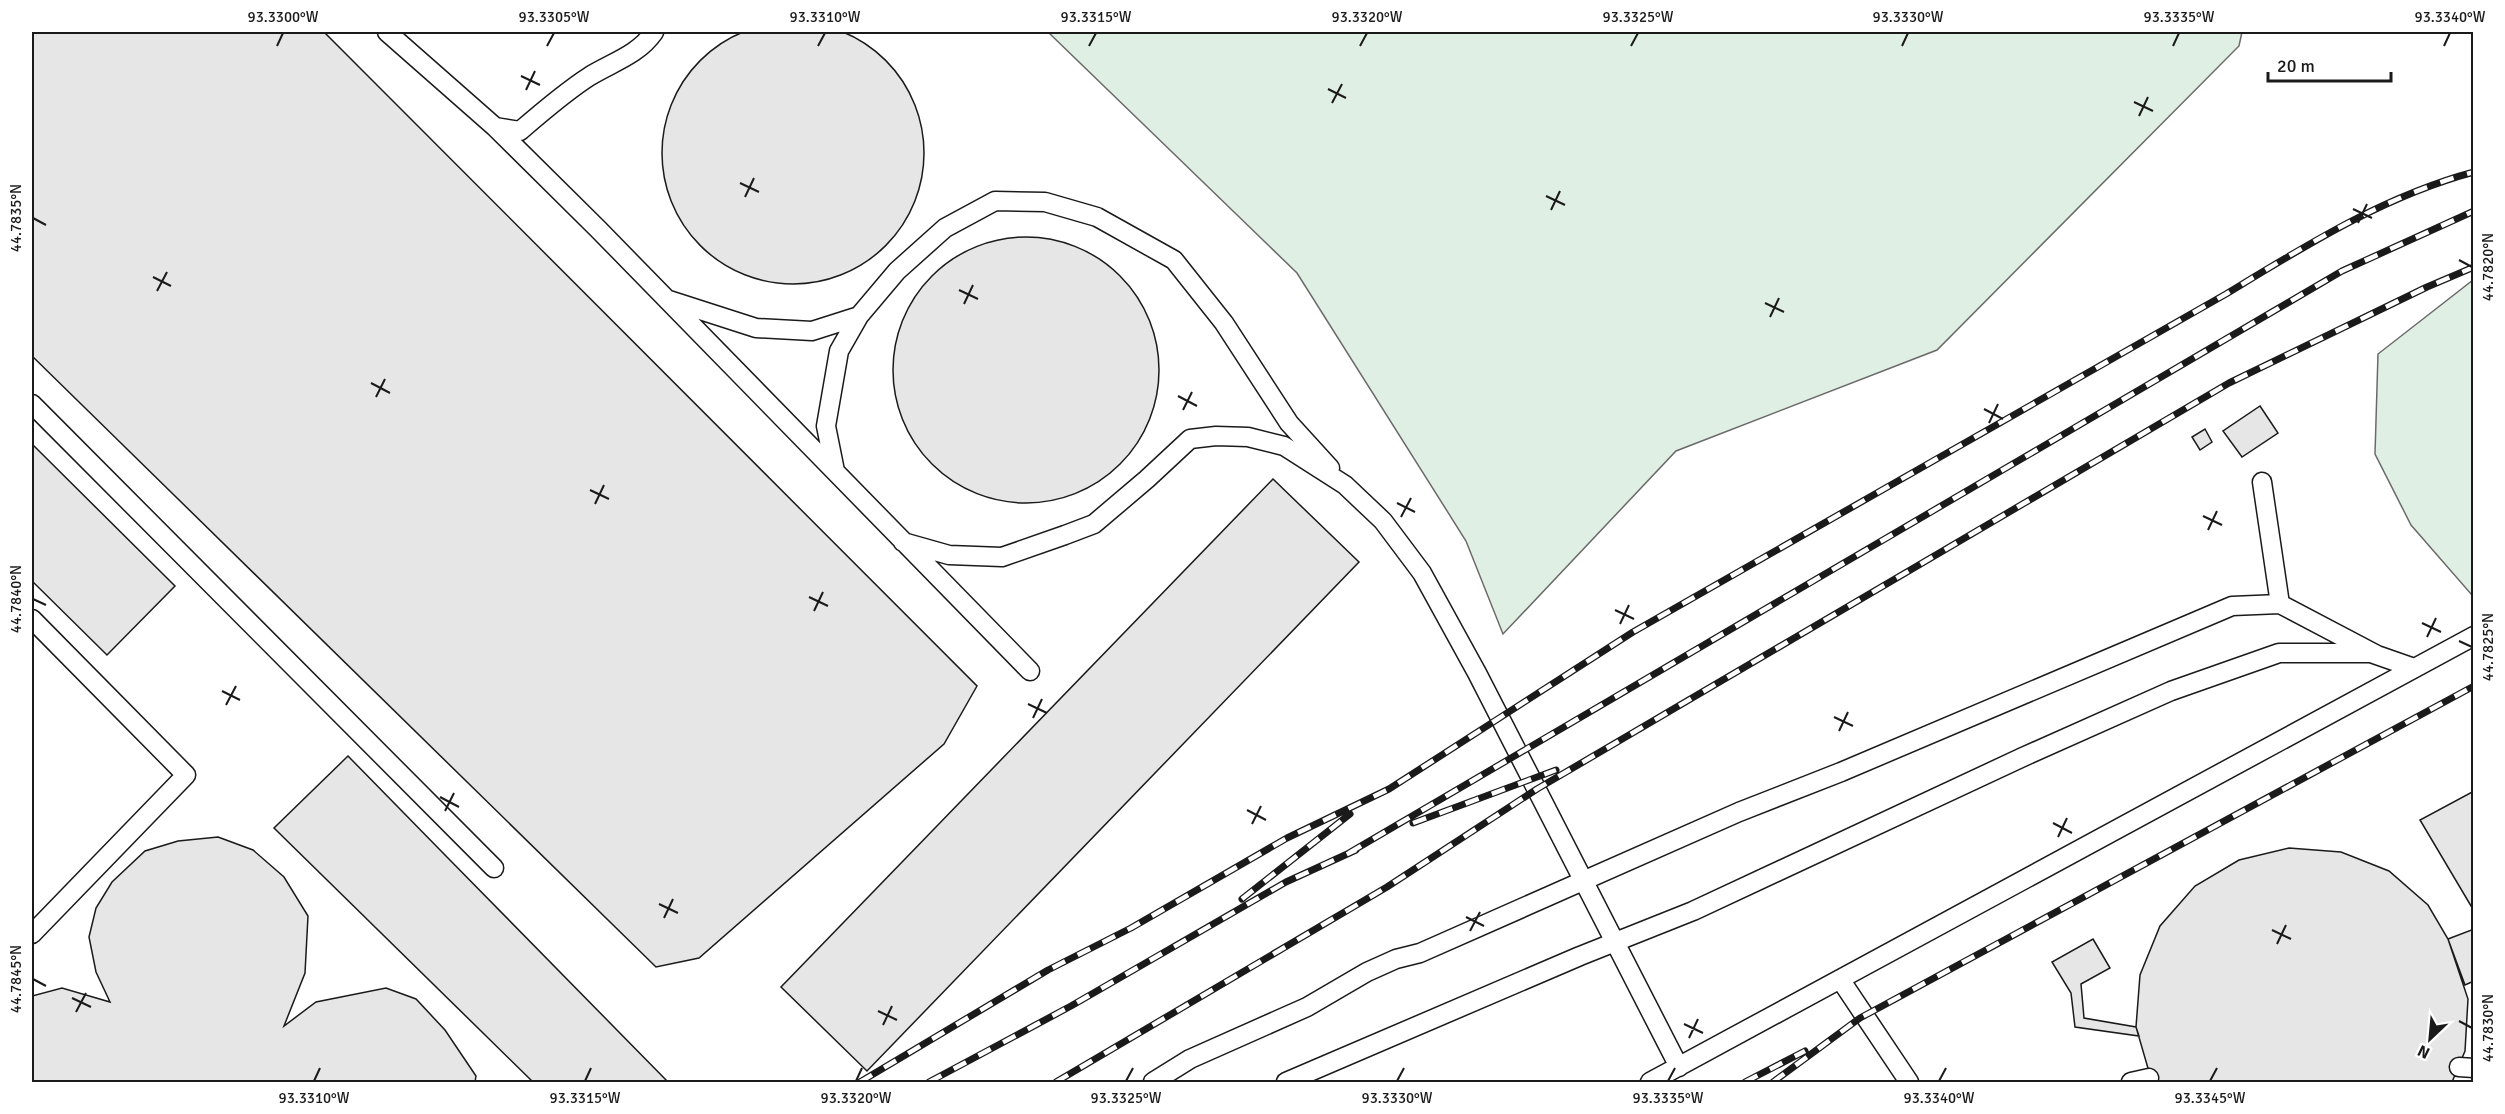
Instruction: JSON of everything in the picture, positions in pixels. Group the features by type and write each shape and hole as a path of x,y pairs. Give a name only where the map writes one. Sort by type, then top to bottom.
{"lane":[{"path":"387,32 495,127 1029,671"},
{"path":"495,127 520,131 591,75 622,61 649,40 654,32"},
{"path":"835,471 826,426 839,351 859,316 897,271 945,228 994,201 1045,202 1097,217 1174,260 1224,322 1289,423 1345,485 1383,521 1422,573 1478,673 1679,1067"},
{"path":"665,298 756,328 812,331 859,316"},
{"path":"32,404 494,868"},
{"path":"903,542 949,555 1002,556 1065,535 1094,524 1190,439 1216,436 1248,437 1284,447 1345,485"},
{"path":"2262,482 2280,604"},
{"path":"1153,1083 1190,1059 1307,1007 1367,972 1396,959 1420,953 1739,812 1841,772 2232,606 2280,604 2377,655"},
{"path":"32,619 186,775 32,934"},
{"path":"1650,1083 2474,636"},
{"path":"1286,1083 1615,942 1693,911 2022,757 2171,691 2279,653 2371,653 2414,668"},
{"path":"1840,979 1909,1083"},
{"path":"2131,1083 2149,1078"}],"green space":[{"path":"1048,32 2242,32 2239,46 1937,350 1676,451 1503,634 1466,541 1297,273"},
{"path":"2473,280 2474,593 2471,594 2411,525 2375,454 2378,354"}],"building":[{"path":"780,22 806,22 831,27 855,37 886,60 909,91 919,115 924,153 919,191 909,215 886,246 855,269 831,279 806,284 780,284 755,279 731,269 700,246 677,215 667,191 662,166 662,140 667,115 677,91 700,60 731,37 755,27"},
{"path":"32,32 324,32 977,686 944,744 699,958 656,967 32,356"},
{"path":"1026,237 1052,240 1077,247 1100,260 1120,276 1136,296 1149,319 1156,344 1159,370 1156,396 1149,421 1136,444 1120,464 1100,480 1077,493 1052,500 1026,503 1000,500 975,493 952,480 932,464 916,444 903,421 896,396 893,370 896,344 903,319 916,296 932,276 952,260 975,247 1000,240"},
{"path":"2260,406 2278,433 2242,457 2223,431"},
{"path":"2205,429 2212,442 2200,450 2192,437"},
{"path":"32,444 175,586 107,655 32,581"},
{"path":"1273,479 1359,562 867,1071 781,987"},
{"path":"348,756 668,1082 533,1082 274,828"},
{"path":"2474,791 2474,911 2420,820"},
{"path":"218,837 253,850 284,877 308,916 305,973 284,1026 316,1002 386,988 416,999 445,1030 476,1076 475,1082 32,1082 32,996 62,988 110,1002 96,972 89,937 96,908 112,882 145,851 178,841"},
{"path":"2289,848 2341,852 2389,871 2428,905 2448,939 2468,999 2465,1051 2452,1082 2152,1082 2136,1027 2140,975 2160,926 2195,886 2239,860"},
{"path":"2474,929 2474,981 2465,985 2448,939"},
{"path":"2093,939 2110,968 2081,984 2084,1018 2136,1027 2139,1036 2075,1027 2071,993 2052,962"}],"railway":[{"path":"860,1082 1048,970 1131,928 1287,838 1389,789 1633,632 2315,241 2408,194 2474,172"},
{"path":"1349,853 2342,271 2474,211"},
{"path":"1056,1082 1387,887 1537,789 2229,383 2427,287 2474,267"},
{"path":"1773,1082 1860,1018 2474,686"},
{"path":"1413,823 1556,770"},
{"path":"1242,899 1350,814"},
{"path":"929,1082 1071,1006 1286,882 1356,850"},
{"path":"1745,1082 1805,1051"}]}
